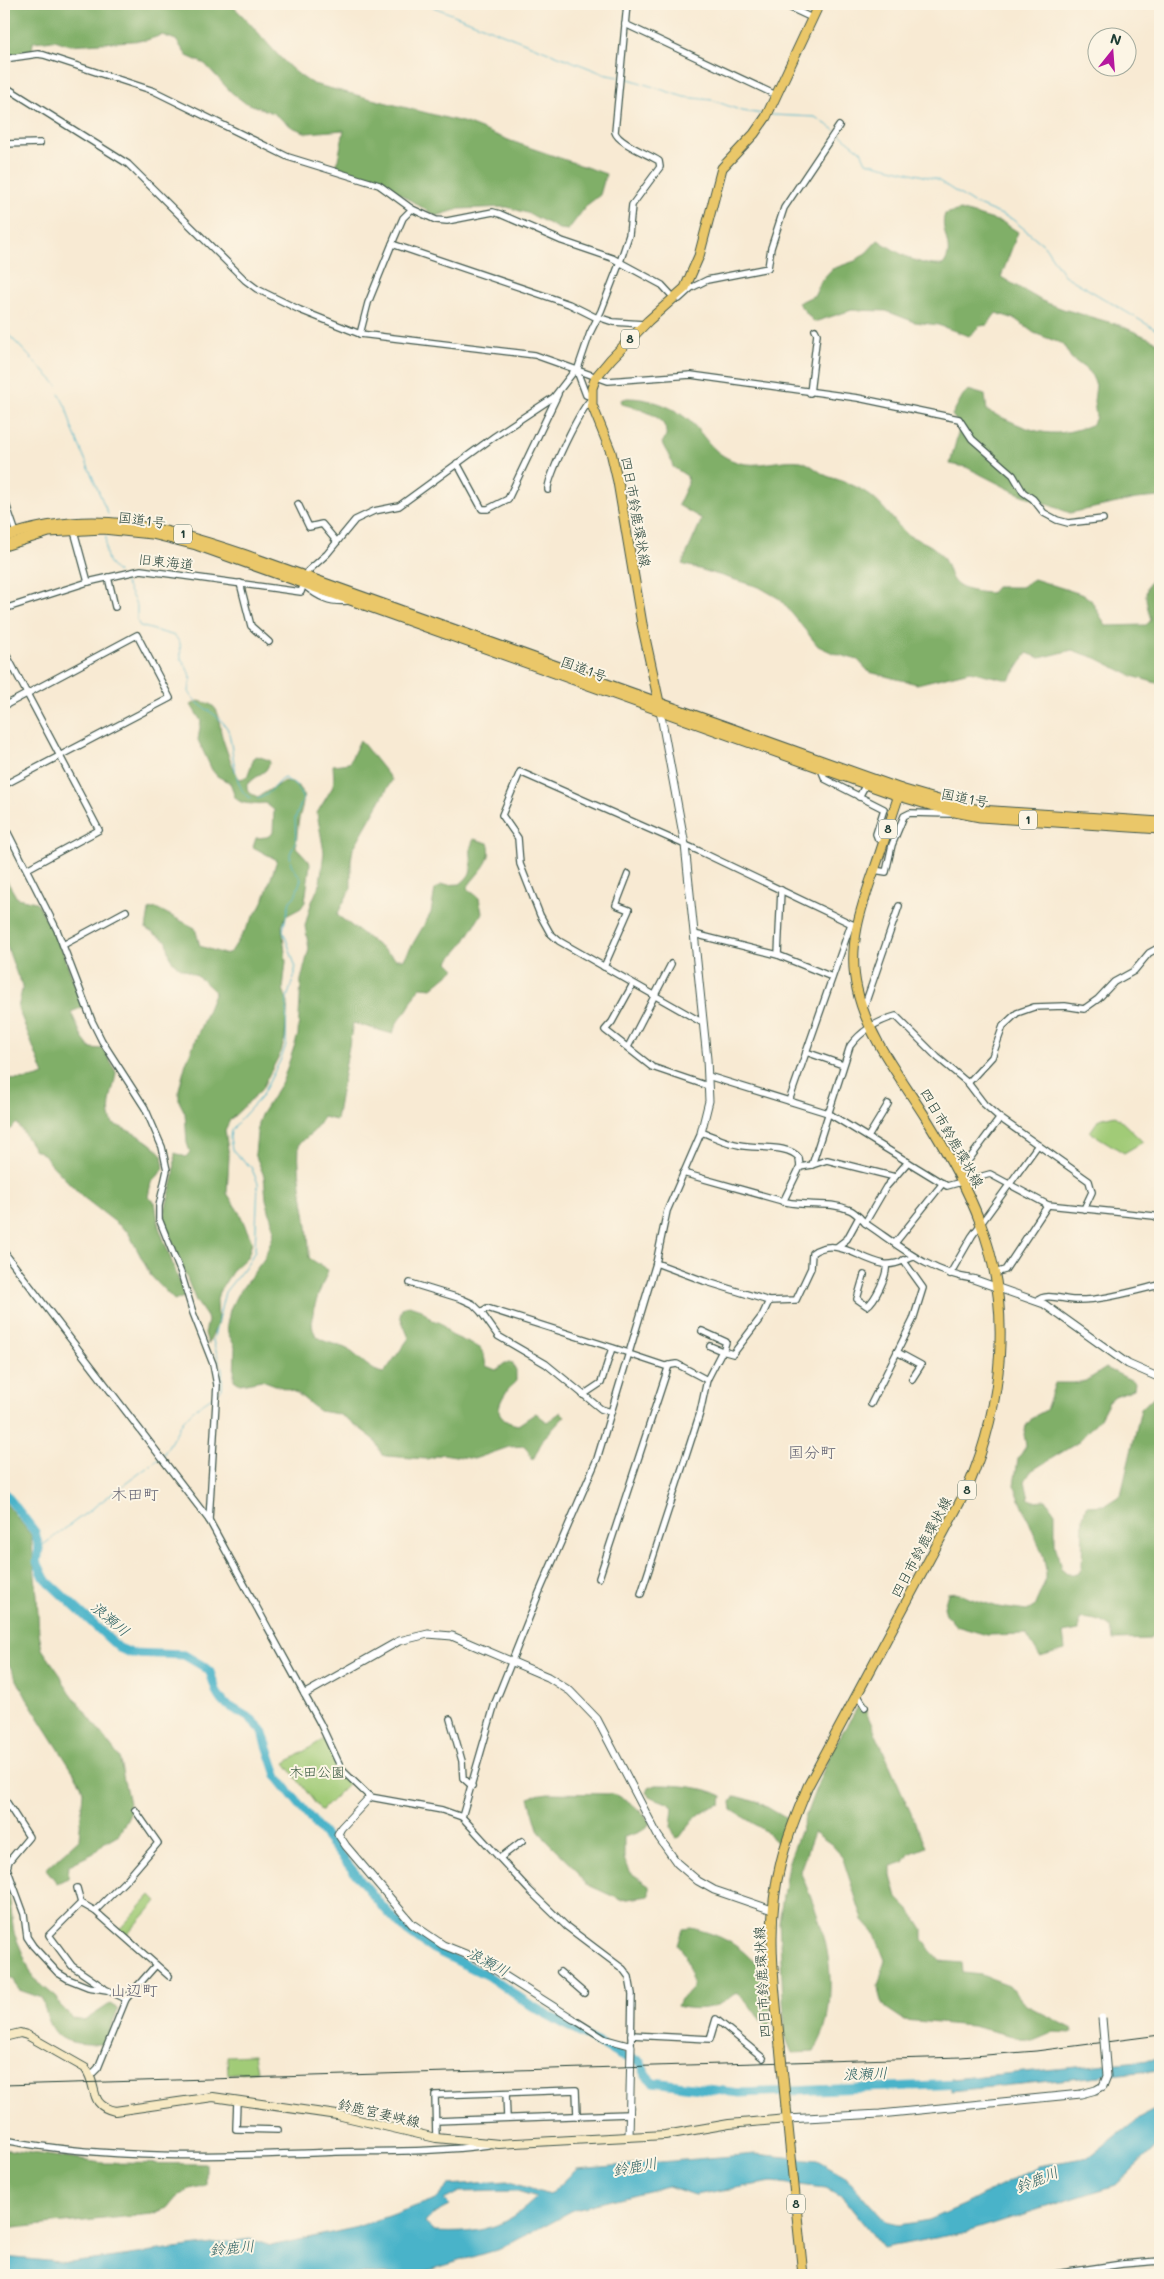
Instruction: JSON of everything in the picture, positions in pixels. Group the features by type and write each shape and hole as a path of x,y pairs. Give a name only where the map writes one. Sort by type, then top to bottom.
{"main road":[{"name":"8","path":"591,399 596,376 644,324 685,288 699,256 722,168 754,134 766,117 819,4"},
{"name":"四日市鈴鹿環状線","path":"591,399 614,464 659,706"},
{"name":"国道1号","path":"4,537 52,525 96,522 133,524 174,535 303,584 462,636"},
{"name":"国道1号","path":"4,546 34,535 74,530 132,531 174,535"},
{"name":"国道1号","path":"303,584 462,636 964,814 980,813 1147,825 1160,829"},
{"name":"国道1号","path":"659,706 866,784 980,813"},
{"name":"四日市鈴鹿環状線","path":"803,2275 772,1969 772,1910 780,1863 808,1786 958,1508 983,1450 994,1403 999,1368 1000,1322 996,1286 981,1224 958,1173 870,1027 856,988 854,925 900,792"},
{"name":"国道1号","path":"1147,825 1160,822"},
{"path":"4,2037 20,2033 27,2035 85,2068 91,2075"},
{"name":"鈴鹿宮妻峡線","path":"91,2075 98,2101 106,2108 115,2111 213,2097 337,2115 436,2138 499,2144 665,2135 729,2124 787,2119"}],"street":[{"path":"457,463 482,509 488,509 508,499 559,392 576,371 620,262 629,235 632,205 660,168 659,161 621,141 615,135 627,4"},
{"path":"782,4 812,18"},
{"path":"1154,4 1160,6"},
{"path":"625,24 776,96"},
{"path":"4,59 38,54 44,55 154,91 184,104 276,152 379,185 412,209 440,222 496,212 562,241 620,262 662,285 674,298 679,299 691,288 707,280 768,268 781,213 837,129"},
{"path":"4,86 128,164 250,284 288,304 360,334 535,356 608,381 684,375 858,398 959,419 972,439 1013,475 1023,492 1033,499 1044,513 1068,523 1103,519"},
{"path":"4,144 40,143"},
{"path":"360,334 368,302 392,244 403,218 412,209"},
{"path":"392,244 569,304 597,317 613,322 644,324"},
{"path":"810,393 817,334 815,330"},
{"path":"548,490 548,482 555,467 587,402 591,399 586,395 576,371"},
{"path":"353,601 337,602 316,596 303,584 355,520 374,511 399,506 559,392"},
{"path":"4,498 16,533"},
{"path":"298,504 309,527 322,524 337,542"},
{"path":"74,530 88,582"},
{"name":"旧東海道","path":"4,609 88,582 141,570 240,584 303,584"},
{"path":"108,577 115,607"},
{"path":"240,584 251,626 269,642"},
{"path":"4,706 137,635 170,698 4,786"},
{"path":"4,650 99,830 27,869"},
{"path":"462,1817 495,1703 542,1584 597,1459 656,1263 667,1211 701,1132 709,1101 685,846 659,706"},
{"path":"820,767 825,779 884,809 876,834 878,839 884,841"},
{"path":"703,1024 559,941 550,933 540,915 520,864 518,838 502,815 520,772 854,925 832,977 789,1101"},
{"path":"859,797 866,784"},
{"path":"874,870 886,872 892,845 904,816 910,813 964,814"},
{"path":"4,825 63,945 92,1021 102,1041 145,1108 162,1147 168,1170 159,1206 159,1219 181,1272 193,1313 214,1364 217,1396 208,1520"},
{"path":"604,967 629,910 616,905 628,874"},
{"path":"778,955 781,890"},
{"path":"863,1010 899,906"},
{"path":"63,945 126,911"},
{"path":"694,934 778,955 832,977"},
{"path":"968,1083 992,1057 1003,1026 1010,1018 1026,1009 1034,1007 1065,1006 1084,1009 1098,999 1114,982 1134,972 1149,953 1160,947"},
{"path":"628,1047 671,964"},
{"path":"633,984 612,1022 605,1030 652,1067 708,1086"},
{"path":"812,1165 850,1046 857,1036 870,1027 896,1016 937,1057 968,1083 984,1104 1000,1118 1089,1181 1092,1192 1084,1209"},
{"path":"806,1052 844,1065"},
{"path":"708,1076 828,1113 943,1183 951,1186 988,1174 1048,1205 1154,1216 1160,1219"},
{"path":"868,1137 888,1104"},
{"path":"958,1173 1000,1118"},
{"path":"701,1132 739,1146 792,1151 799,1158 800,1167 783,1202"},
{"path":"950,1274 981,1224 1038,1145"},
{"path":"800,1167 827,1160 895,1178"},
{"path":"866,1223 886,1187 908,1162"},
{"path":"683,1174 783,1202 796,1204 823,1203 850,1210 914,1257 950,1274 996,1286 1037,1301 1061,1314 1090,1339 1128,1364 1160,1378"},
{"path":"884,1176 886,1187"},
{"path":"895,1243 943,1183"},
{"path":"994,1273 1004,1270 1048,1205"},
{"path":"838,1246 847,1239 859,1217"},
{"path":"656,1263 704,1281 769,1301 796,1300 811,1268 812,1253 821,1247 838,1246 863,1258 886,1265 914,1257"},
{"path":"4,1252 208,1520 305,1694 342,1770 370,1797 442,1810 462,1817 566,1926 626,1972 632,1994 628,2137"},
{"path":"870,1404 913,1320 922,1288 903,1260"},
{"path":"864,1275 856,1299 867,1306 872,1302 887,1274 886,1265"},
{"path":"410,1284 473,1304 498,1336 546,1364 601,1409 611,1412"},
{"path":"1037,1301 1043,1297 1077,1300 1090,1299 1160,1285"},
{"path":"710,1346 722,1352 733,1354 762,1316 769,1301"},
{"path":"481,1312 487,1308 665,1366 677,1364 707,1380"},
{"path":"641,1594 700,1413 707,1380 727,1345 726,1342 702,1331"},
{"path":"583,1395 601,1383 612,1348"},
{"path":"897,1352 921,1365 912,1379"},
{"path":"599,1578 669,1365"},
{"path":"305,1694 399,1641 428,1634 452,1636 559,1683 588,1708 608,1737 665,1848 682,1868 714,1890 772,1910"},
{"path":"857,1694 865,1707"},
{"path":"450,1719 462,1761 463,1778 472,1786"},
{"path":"370,1797 341,1828 338,1834 402,1914 435,1940 478,1959 605,2039 630,2046"},
{"path":"4,1798 29,1837 9,1861 7,1868 24,1914 28,1940 53,1967 68,1979 88,1987 107,1990"},
{"path":"95,1911 128,1878 158,1843 135,1810"},
{"path":"500,1858 522,1841"},
{"path":"77,1888 81,1903 95,1911 169,1976"},
{"path":"81,1903 49,1935 72,1966 107,1990 126,1999"},
{"path":"91,2075 98,2068 126,1999 156,1965"},
{"path":"560,1972 584,1993"},
{"path":"787,2119 880,2114 1081,2094 1096,2090 1103,2086 1107,2076 1102,2018"},
{"path":"631,2035 710,2038 716,2019 763,2058"},
{"path":"436,2138 435,2095 576,2090 577,2116"},
{"path":"506,2092 507,2118"},
{"path":"237,2101 236,2129 278,2130"},
{"path":"436,2121 628,2114"},
{"path":"4,2140 76,2151 133,2155 278,2154 471,2148 499,2144"},
{"path":"1048,2275 1122,2264 1160,2261"}],"green space":[{"path":"4,4 230,4 290,67 313,84 466,123 511,141 606,174 600,195 587,205 568,230 559,229 530,214 507,207 459,209 436,216 379,181 336,169 344,130 307,133 292,127 273,113 244,102 231,92 205,64 187,56 176,40 162,35 147,40 69,45 55,40 33,42 32,52 4,55"},
{"path":"960,210 1004,223 1018,232 1001,277 1042,301 1119,325 1160,343 1160,497 1136,499 1070,513 1015,492 966,467 950,464 960,426 952,415 963,395 968,390 985,395 987,411 1027,428 1051,433 1063,433 1093,424 1096,417 1094,401 1096,385 1090,372 1071,358 1063,344 1034,333 1015,319 996,313 987,325 980,326 969,336 938,325 915,322 886,311 852,310 814,322 798,303 815,295 821,281 832,269 855,261 878,240 917,261 925,264 943,265 947,259 948,252 943,221 945,214"},
{"path":"627,398 651,401 673,409 693,424 720,454 737,462 761,464 793,460 801,461 827,476 860,489 880,504 905,533 931,546 940,554 955,582 973,591 991,593 996,587 1021,587 1034,579 1084,595 1091,600 1106,626 1146,625 1151,620 1146,599 1147,588 1160,571 1160,684 1132,676 1096,658 1072,650 1040,658 1027,653 1010,679 970,671 917,684 869,672 858,660 833,653 818,646 780,599 759,587 682,564 702,519 678,505 688,484 687,476 673,467 662,443 666,432 661,421 649,413 622,404 621,400"},
{"path":"198,701 212,705 216,709 225,746 240,779 247,777 254,758 257,756 269,760 270,763 266,770 247,784 247,789 253,795 258,797 284,781 298,786 301,790 303,800 298,822 296,847 310,864 305,902 301,908 286,916 282,926 286,962 283,989 288,1003 285,1038 281,1052 261,1090 230,1120 225,1130 229,1157 227,1193 240,1214 252,1242 248,1256 234,1269 219,1292 217,1299 218,1323 208,1344 205,1333 207,1317 196,1301 163,1218 174,1177 175,1153 186,1157 190,1152 187,1143 185,1113 179,1101 179,1089 186,1063 215,992 197,976 175,964 169,953 167,941 146,929 149,910 156,908 195,928 200,946 224,954 231,952 263,902 277,860 253,847 256,838 267,837 273,833 274,810 265,803 248,804 239,801 234,795 230,783 217,776 212,770 198,740 201,721 191,705"},
{"path":"360,740 392,780 353,849 351,888 337,915 396,959 404,959 431,913 435,889 441,885 460,884 470,873 471,845 474,839 488,843 489,856 484,867 467,888 479,898 482,913 463,944 448,962 455,969 432,988 421,987 415,993 407,1009 396,1024 393,1034 353,1023 336,1120 323,1117 314,1131 299,1144 299,1173 309,1244 309,1258 328,1270 315,1304 312,1322 313,1330 321,1339 349,1350 374,1370 384,1373 409,1338 400,1316 402,1308 409,1305 421,1309 432,1320 441,1323 451,1335 480,1348 484,1355 486,1366 496,1370 505,1363 512,1363 516,1370 516,1381 505,1393 499,1406 502,1418 518,1425 536,1413 547,1422 561,1412 565,1416 543,1439 533,1460 525,1446 509,1447 474,1459 443,1454 427,1459 382,1455 375,1440 349,1420 338,1414 319,1411 297,1393 262,1380 240,1384 234,1380 235,1347 228,1333 227,1325 230,1309 237,1295 264,1259 273,1236 274,1229 266,1199 264,1176 255,1154 258,1123 283,1080 298,1035 301,980 309,949 305,926 311,904 320,883 324,852 317,813 332,788 334,781 333,765 349,763"},
{"path":"4,876 17,898 38,904 63,952 83,1007 71,1012 83,1039 90,1048 104,1049 116,1072 110,1105 113,1124 140,1136 162,1155 164,1169 151,1183 148,1197 155,1202 159,1227 185,1297 174,1300 151,1276 128,1232 83,1197 49,1162 45,1155 34,1149 17,1123 4,1136 4,1078 24,1080 44,1075 18,1008 23,985 17,975 4,938"},
{"path":"1115,1115 1143,1142 1124,1153 1090,1132 1099,1119"},
{"path":"1106,1368 1135,1382 1134,1389 1115,1396 1109,1401 1100,1418 1077,1443 1031,1471 1025,1481 1029,1499 1033,1501 1046,1500 1055,1513 1055,1544 1061,1569 1067,1574 1078,1574 1082,1568 1083,1517 1086,1506 1105,1505 1121,1495 1141,1409 1152,1398 1160,1394 1160,1627 1150,1639 1113,1640 1111,1627 1108,1625 1091,1619 1079,1619 1079,1630 1063,1633 1065,1650 1040,1657 1026,1634 987,1635 956,1626 946,1614 944,1607 948,1593 956,1592 998,1607 1027,1611 1034,1607 1046,1579 1046,1570 1043,1555 1014,1485 1018,1459 1026,1446 1024,1434 1026,1426 1033,1417 1046,1410 1055,1383 1086,1381"},
{"path":"4,1501 31,1535 39,1634 42,1649 61,1676 64,1684 119,1757 130,1808 129,1815 119,1834 105,1842 94,1853 69,1865 68,1878 57,1883 46,1869 79,1839 83,1792 81,1784 27,1699 4,1655"},
{"path":"859,1705 863,1705 926,1847 909,1854 904,1862 891,1866 891,1876 897,1898 913,1914 923,1930 923,1939 930,1950 940,1961 962,1963 963,1973 982,1975 1009,1985 1026,2005 1073,2029 1072,2033 1054,2032 1033,2041 972,2026 904,2020 886,2008 878,1986 885,1960 874,1932 863,1920 842,1856 831,1844 814,1832 800,1871 815,1908 826,1943 829,1961 830,1999 826,2024 814,2052 792,2053 785,2036 779,1922 788,1864 833,1748"},
{"name":"木田公園","path":"324,1739 341,1772 350,1782 321,1811 285,1763"},
{"path":"655,1785 707,1790 722,1796 721,1804 702,1812 680,1837 676,1838 671,1827 673,1807 646,1793 648,1788"},
{"path":"548,1793 612,1794 628,1801 642,1813 650,1822 643,1830 624,1837 624,1859 631,1873 649,1885 649,1896 621,1900 584,1883 576,1869 546,1840 538,1829 529,1798"},
{"path":"735,1796 760,1803 789,1820 780,1845 764,1830 732,1810 731,1802"},
{"path":"4,1880 8,1887 14,1933 33,1978 57,1998 60,2005 74,2019 84,2021 110,2004 118,2009 105,2044 78,2043 61,2037 50,2023 42,1998 19,1990 14,1983 15,1981 4,1973"},
{"path":"151,1895 157,1901 125,1937 118,1931"},
{"path":"691,1928 717,1936 731,1943 759,1966 765,1975 769,1991 770,2029 737,1993 718,2005 706,2008 695,2009 677,2006 680,1999 690,1992 693,1985 685,1954 678,1945 683,1929"},
{"path":"254,2055 257,2071 228,2074 227,2056"},
{"path":"4,2149 102,2163 206,2164 206,2185 190,2189 177,2197 168,2208 153,2214 4,2229"}],"water":[{"path":"1160,2059 1160,2070 951,2091 951,2079"},
{"name":"鈴鹿川","path":"1160,2107 1160,2139 1153,2150 1116,2185 967,2232 883,2248 843,2198 826,2188 772,2182 694,2195 668,2186 575,2209 500,2249 416,2274 4,2275 4,2257 70,2263 250,2239 271,2246 354,2228 436,2199 449,2185 507,2181 549,2195 577,2169 755,2154 817,2160 844,2175 886,2222 899,2225 929,2220 966,2204 1038,2166 1089,2157 1141,2117","holes":["517,2191 537,2197 525,2208 502,2223 478,2230 435,2232 425,2223 431,2216 450,2206 444,2200 459,2192"]}],"waterway":[{"path":"426,4 607,75 619,77"},
{"path":"623,77 684,97 712,100 742,111 763,114"},
{"path":"772,115 815,117 835,130"},
{"path":"838,133 861,151 866,162 936,179 973,203 1012,219 1044,245 1064,275 1160,332"},
{"path":"4,330 57,385"},
{"path":"59,394 66,407 72,428 108,514"},
{"path":"106,537 108,561 118,572"},
{"path":"122,577 137,606 137,621 140,626 175,636 180,643 181,658 191,676 189,692 197,702 223,722 227,728 236,774 245,795 253,799 264,796 284,778 296,785 303,799 295,819 296,840 290,854 291,864 301,879 295,896 290,901 283,930 295,965 295,974 287,998 286,1045 280,1061 261,1097 231,1131 232,1149 251,1167 258,1183 255,1250 249,1262 225,1292 213,1341 222,1370 222,1389 218,1393"},
{"path":"163,1455 183,1421 193,1410 215,1395"},
{"path":"39,1548 160,1458"},
{"name":"浪瀬川","path":"4,1492 35,1532 39,1548 37,1562 45,1579 119,1648 131,1653 184,1655 210,1672 217,1693 224,1703 251,1719 262,1730 278,1778 381,1905 403,1928 427,1946 488,1976 532,2006 621,2056 640,2061 646,2075 653,2082 739,2093 961,2084"}],"railway":[{"path":"4,2085 961,2057 1036,2051 1160,2035"}],"district":[{"name":"国分町","path":"812,1452"},
{"name":"木田町","path":"135,1494"},
{"name":"山辺町","path":"134,1990"}]}
